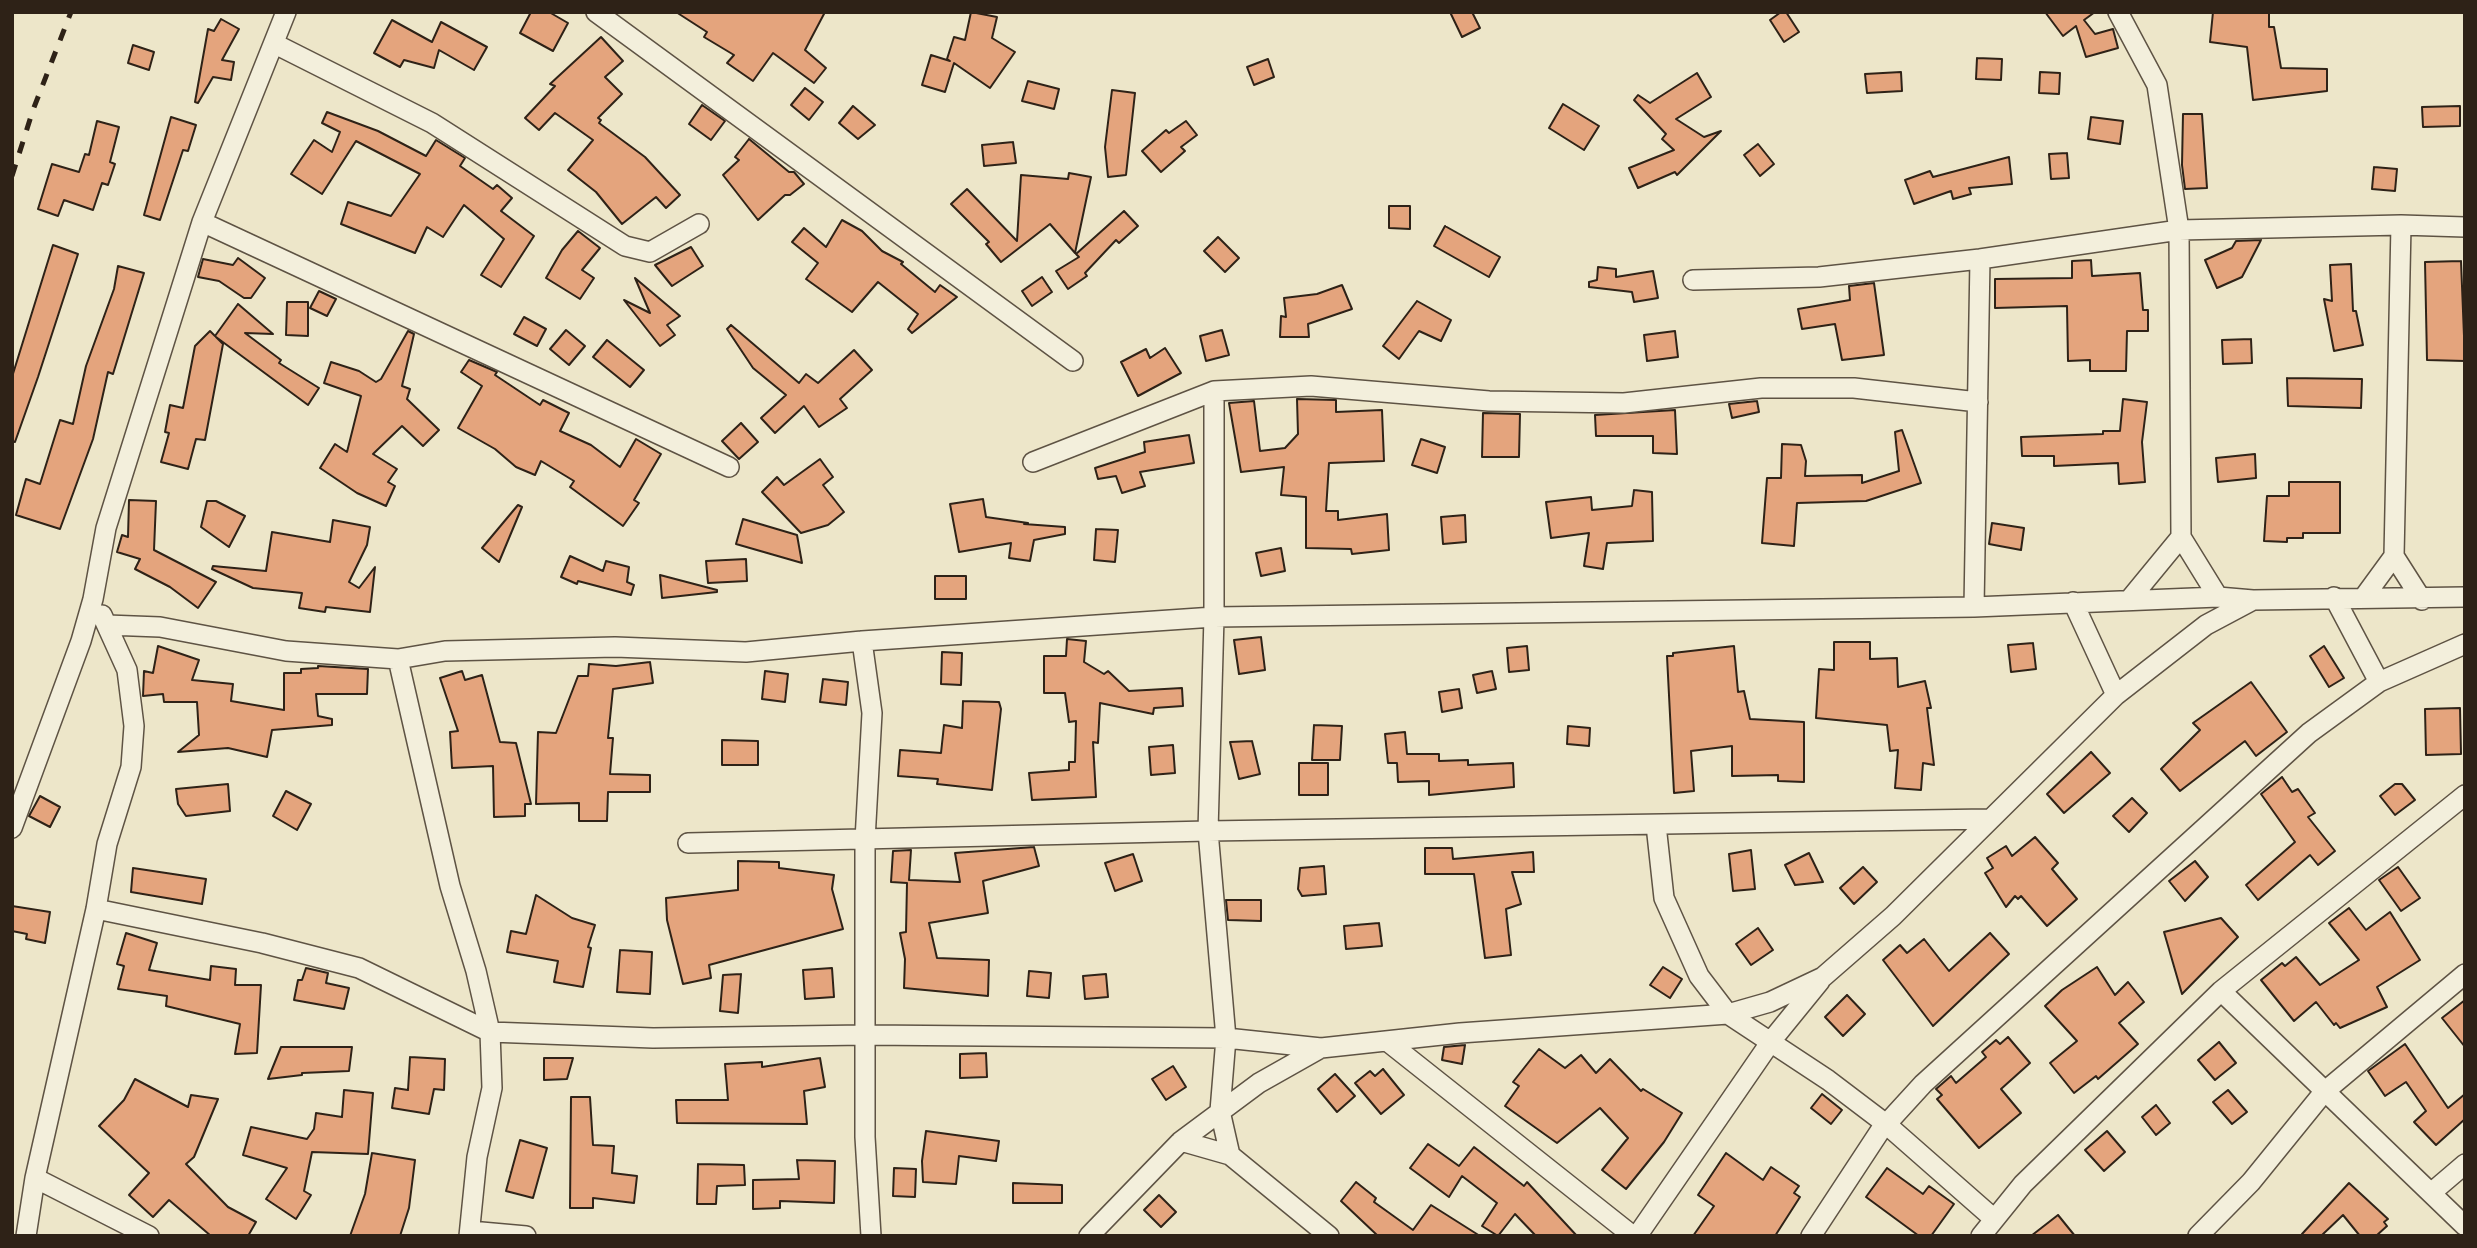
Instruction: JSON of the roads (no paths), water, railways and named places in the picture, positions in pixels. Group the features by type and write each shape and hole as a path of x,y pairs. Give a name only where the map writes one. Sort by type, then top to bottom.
{"street":[{"path":"12,828 93,599 107,528 202,222 286,12"},
{"path":"596,12 1073,360"},
{"path":"2118,12 2157,85 2179,230 2181,537 2218,597"},
{"path":"275,44 432,123 625,246 650,252 699,224"},
{"path":"202,222 729,467"},
{"path":"2400,225 2394,556 2422,600"},
{"path":"1693,280 1819,277 1980,259 2179,230 2400,225 2465,227"},
{"path":"1974,607 1980,259"},
{"path":"1033,462 1214,391 1311,386 1489,401 1624,403 1761,388 1854,388 1978,402"},
{"path":"1214,391 1214,617 1208,831 1226,1038 1220,1111 1230,1155"},
{"path":"2130,600 2181,537"},
{"path":"2364,597 2394,556"},
{"path":"107,625 160,627 286,651 398,659 445,651 615,647 746,652 862,641 1214,617 1974,607 2218,597 2253,600 2334,597 2422,600 2465,597"},
{"path":"2334,597 2379,682"},
{"path":"26,1236 35,1178 96,909 107,844 131,768 134,726 127,670 93,599"},
{"path":"1387,1041 1635,1236 1772,1040 1823,977 1893,916 2116,695 2206,625 2253,600"},
{"path":"2073,602 2116,695"},
{"path":"862,641 872,713 865,840 865,1137 871,1236"},
{"path":"1811,1236 1886,1124 1923,1084 2309,733 2379,682 2465,644"},
{"path":"398,659 450,886 476,971 490,1032 492,1088 477,1157 470,1233 526,1236"},
{"path":"1981,1236 1993,1218 2080,1127 2221,990 2465,795"},
{"path":"688,843 1208,831 1988,819"},
{"path":"1656,825 1664,898 1699,976 1728,1014 1772,1040 1886,1124 1993,1218"},
{"path":"96,909 262,943 359,968 490,1032 653,1038 865,1035 1226,1038 1321,1048 1728,1014 1770,1002 1823,977"},
{"path":"2197,1236 2251,1182 2324,1092 2465,974"},
{"path":"2221,990 2465,1226"},
{"path":"1089,1236 1181,1141 1259,1083 1321,1048"},
{"path":"1181,1141 1230,1155 1329,1236"},
{"path":"2431,1194 2465,1164"},
{"path":"35,1178 149,1236"}],"railway":[{"path":"12,176 33,110 71,12"}]}
